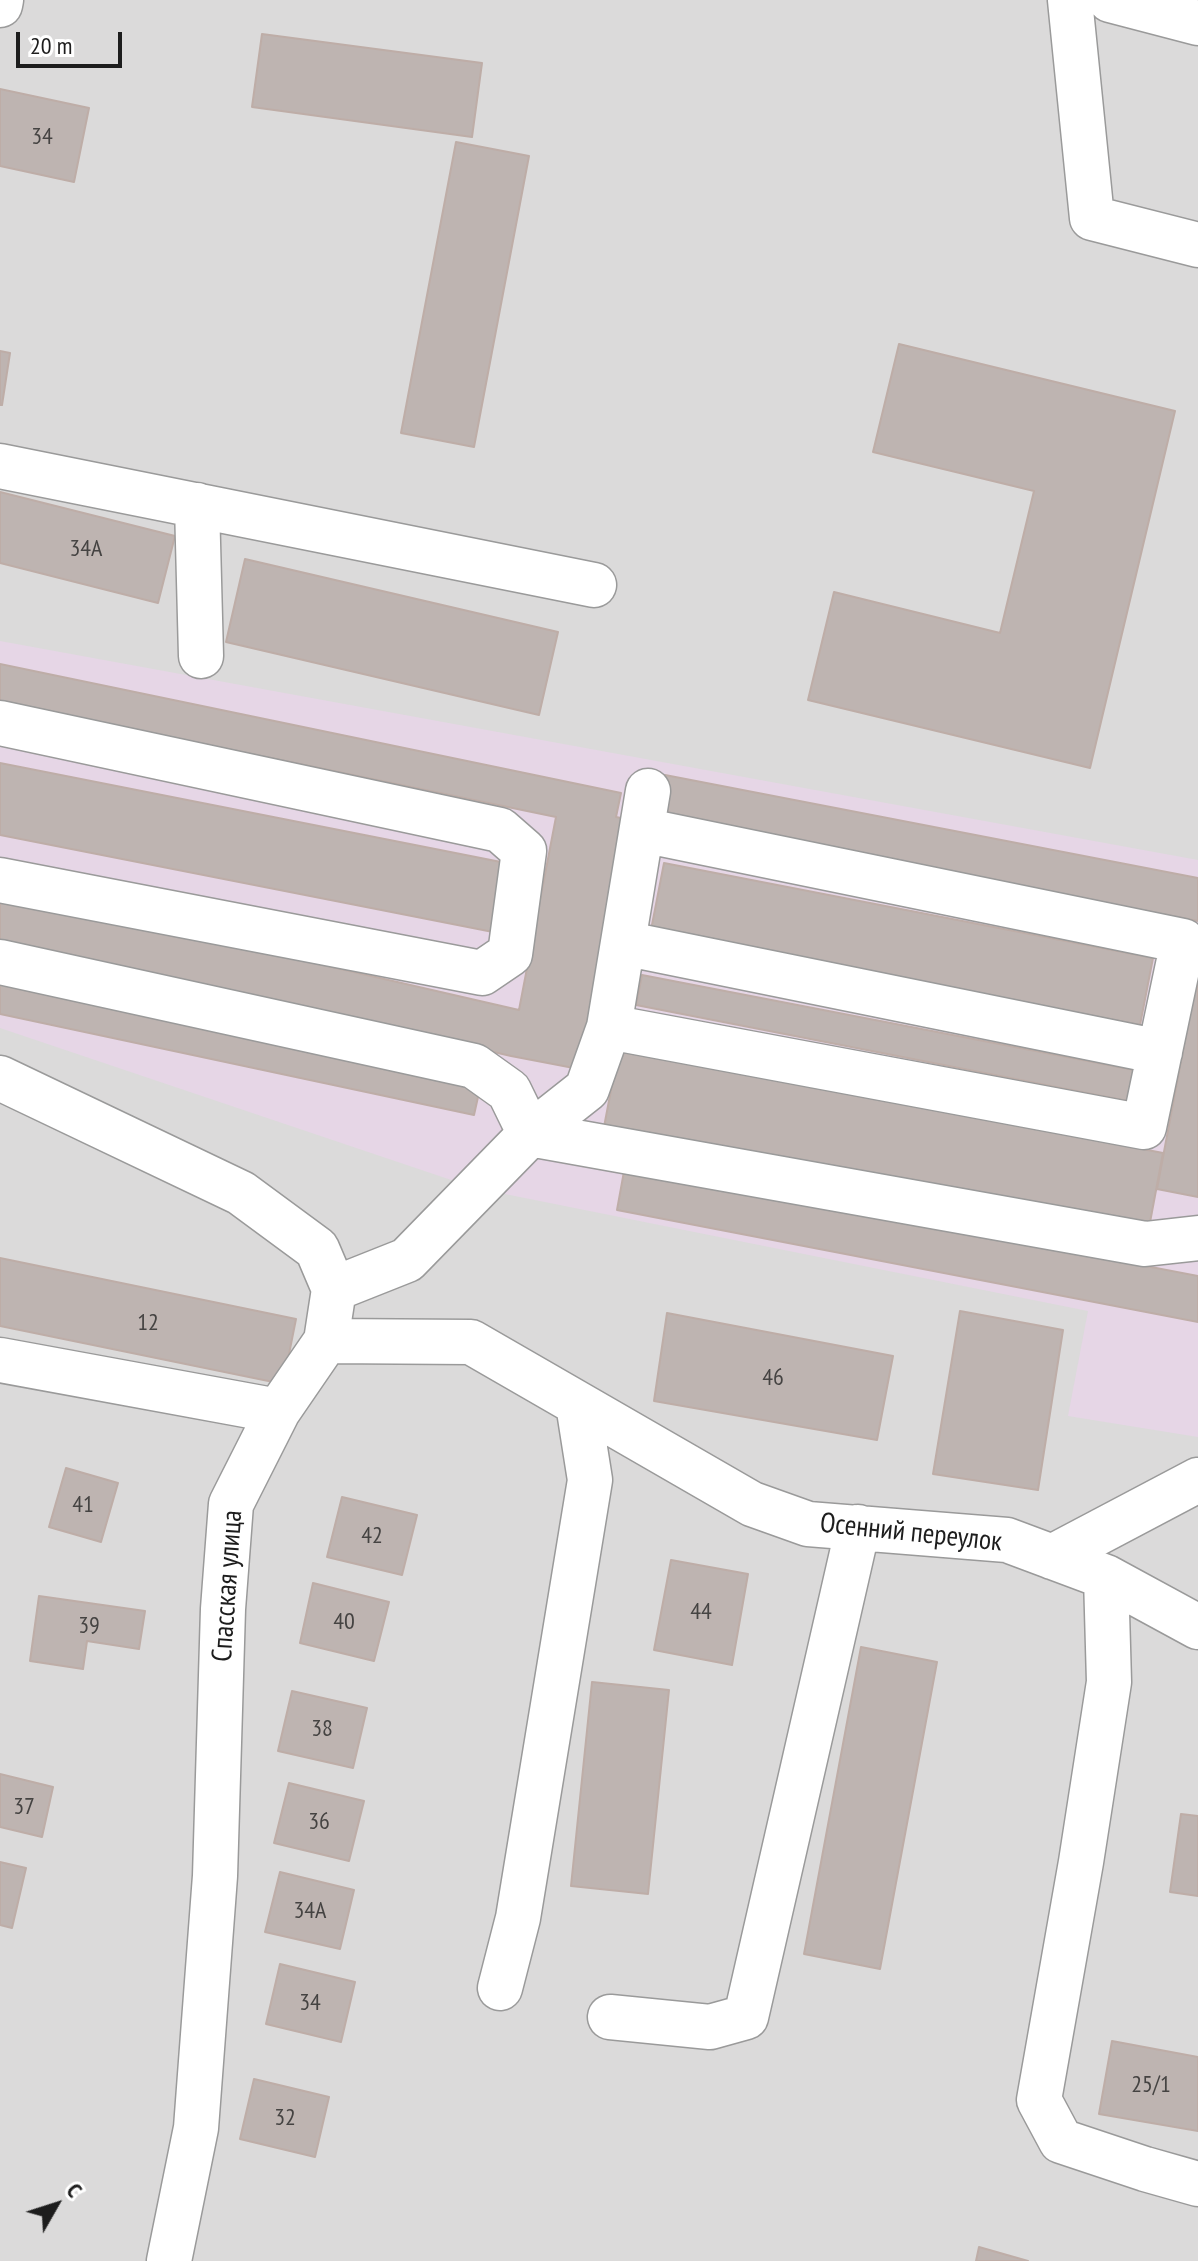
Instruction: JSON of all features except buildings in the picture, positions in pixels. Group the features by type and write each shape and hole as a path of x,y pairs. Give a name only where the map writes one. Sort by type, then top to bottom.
{"street":[{"path":"1070,0 1092,218 1198,245"},
{"path":"1110,0 1198,23"},
{"path":"0,466 594,585"},
{"path":"197,505 201,656"},
{"path":"0,723 500,830 524,851 510,954 482,973 0,880"},
{"path":"0,1078 241,1193 317,1249 334,1289 407,1260 530,1134 587,1089 609,1027 645,811 1183,941 1144,1127 609,1027"},
{"path":"623,943 1160,1052"},
{"path":"0,962 474,1066 509,1091 530,1134"},
{"path":"530,1134 1145,1244 1198,1238"},
{"name":"Спасская улица","path":"169,2261 196,2128 215,1876 223,1609 231,1504 278,1411 326,1341 334,1289"},
{"name":"Осенний переулок","path":"326,1341 471,1342 752,1504 808,1524 1007,1540 1106,1577 1198,1627"},
{"path":"0,1360 278,1411"},
{"path":"500,1988 518,1918 590,1480 578,1404"},
{"path":"1052,1557 1198,1480"},
{"path":"610,2017 710,2027 746,2017 858,1527"},
{"path":"1106,1577 1109,1682 1039,2100 1061,2141 1198,2184"}],"shaded area":[{"path":"0,0 1198,0 1198,2261 0,2261"},
{"path":"0,641 1198,860 1198,1437 1068,1416 1088,1311 475,1188 0,1028"}]}
